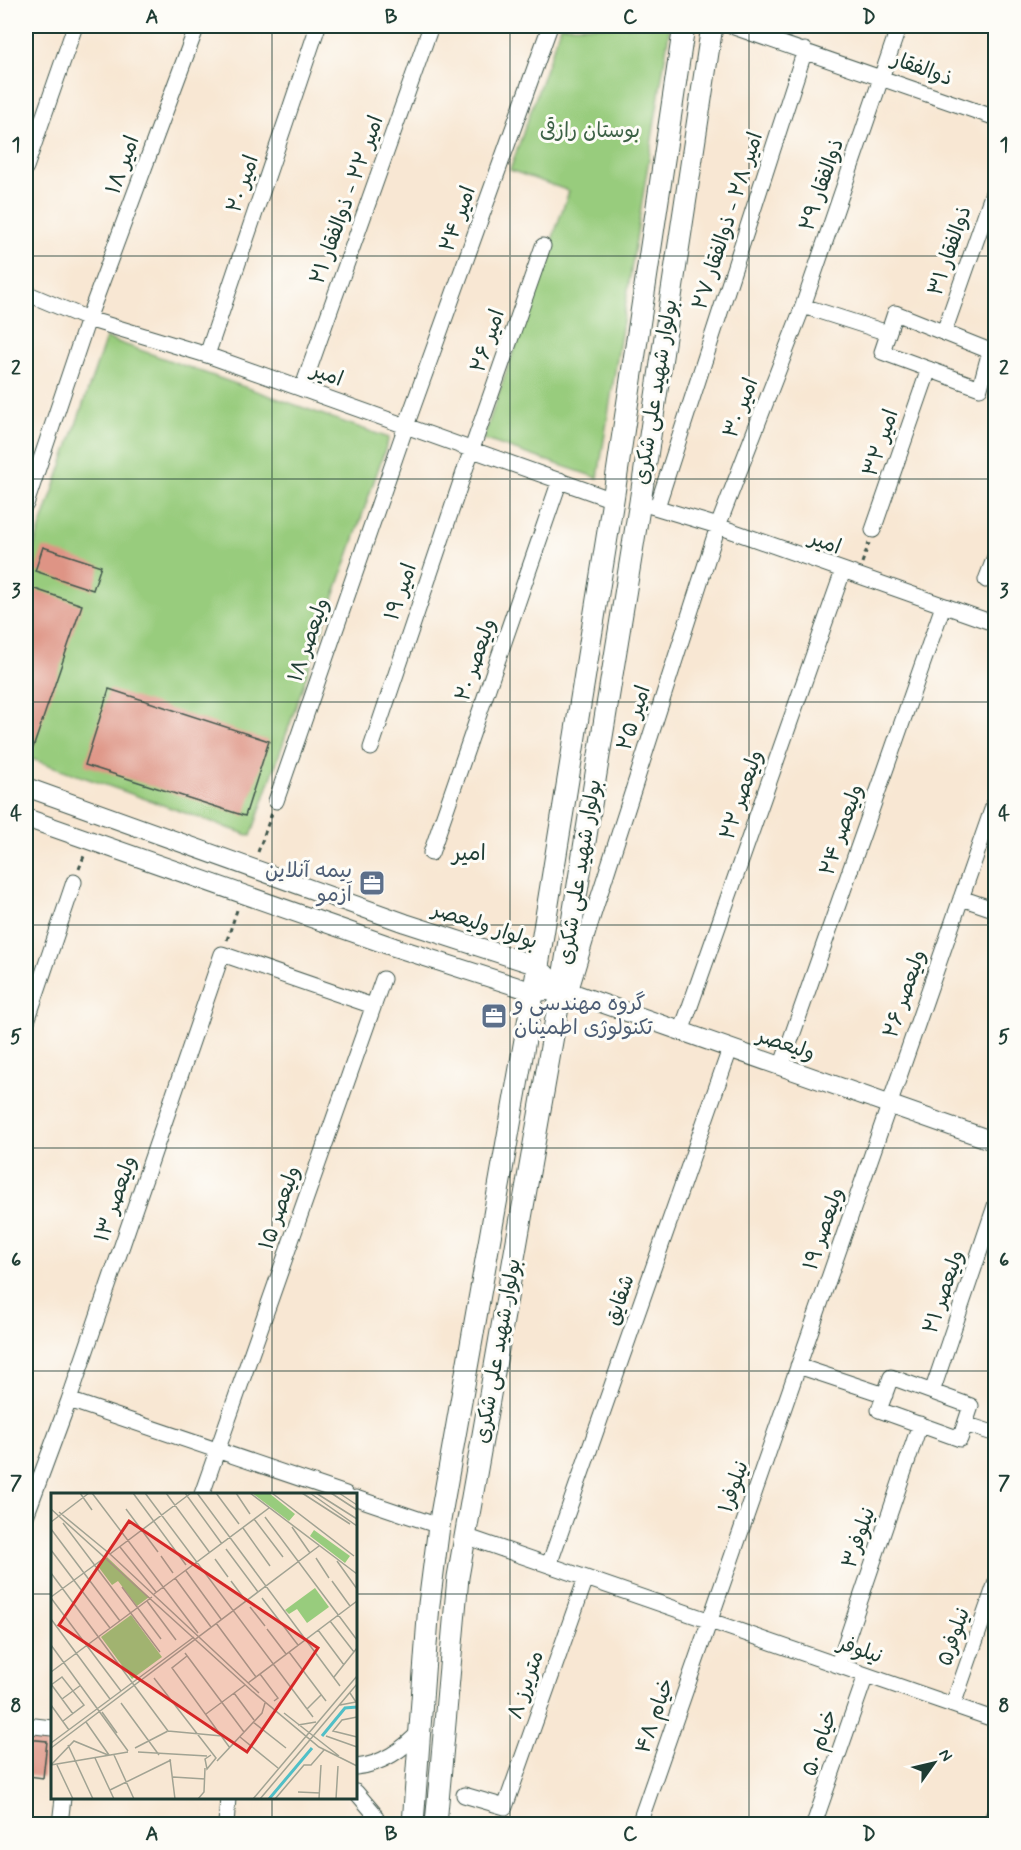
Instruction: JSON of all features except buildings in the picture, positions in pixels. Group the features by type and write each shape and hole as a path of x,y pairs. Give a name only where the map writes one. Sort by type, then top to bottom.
{"main road":[{"name":"بولوار شهید علی شکری","path":"413,1824 429,1604 439,1526 534,992 613,500 684,26"},
{"name":"بولوار شهید علی شکری","path":"436,1824 458,1577 541,1104 566,991 648,505 674,275 712,26"},
{"path":"647,271 674,275"},
{"path":"515,1097 541,1104"}],"street":[{"path":"26,167 75,26"},
{"name":"امیر ۱۸","path":"26,504 88,319 197,26"},
{"name":"امیر ۲۰","path":"207,355 318,26"},
{"name":"امیر ۲۲ - ذوالفقار ۲۱","path":"302,389 431,26"},
{"name":"امیر ۲۴","path":"406,426 550,26"},
{"name":"ذوالفقار","path":"731,26 806,50 996,118"},
{"name":"ذوالفقار ۲۹","path":"803,306 899,26"},
{"name":"امیر ۲۸ - ذوالفقار ۲۷","path":"648,505 806,50"},
{"name":"ذوالفقار ۳۱","path":"944,332 996,184"},
{"name":"امیر ۲۶","path":"472,449 543,246"},
{"name":"امیر","path":"26,293 88,319 207,355 613,500"},
{"path":"803,306 888,333"},
{"name":"امیر ۳۰","path":"718,526 803,306"},
{"path":"895,313 944,332 990,351 990,371 980,388 882,352 895,313"},
{"name":"امیر ۳۲","path":"873,530 929,369"},
{"name":"ولیعصر ۱۸","path":"276,801 406,426"},
{"name":"امیر ۱۹","path":"371,748 472,449"},
{"name":"ولیعصر ۲۰","path":"431,853 560,480"},
{"name":"امیر","path":"648,505 718,526 996,624"},
{"name":"امیر ۲۵","path":"566,991 592,918 718,526"},
{"path":"986,580 996,554"},
{"name":"ولیعصر ۲۲","path":"681,1032 850,574"},
{"name":"ولیعصر ۲۴","path":"781,1067 944,606"},
{"name":"بولوار ولیعصر","path":"26,787 405,923 538,966 566,991"},
{"name":"ولیعصر ۲۶","path":"889,1105 996,798"},
{"path":"26,818 394,947 534,992 566,991"},
{"path":"26,1024 75,882"},
{"path":"961,898 996,910"},
{"path":"222,954 373,1006"},
{"name":"ولیعصر ۱۳","path":"26,1516 69,1400 222,954"},
{"name":"ولیعصر ۱۵","path":"202,1493 383,979"},
{"name":"ولیعصر","path":"566,991 996,1142"},
{"name":"شقایق","path":"549,1565 730,1049"},
{"name":"ولیعصر ۱۹","path":"798,1366 889,1105"},
{"name":"ولیعصر ۲۱","path":"932,1392 995,1206"},
{"path":"798,1366 885,1395"},
{"name":"نیلوفر۱","path":"710,1621 798,1366"},
{"path":"891,1377 932,1392 971,1406 960,1438 879,1410 891,1377"},
{"path":"69,1400 337,1493"},
{"name":"نیلوفر۳","path":"838,1665 920,1424"},
{"path":"965,1424 996,1434"},
{"path":"357,1498 439,1526"},
{"name":"نیلوفر","path":"465,1536 996,1720"},
{"name":"۸ متریرز","path":"464,1795 506,1807 586,1578"},
{"name":"نیلوفر۵","path":"953,1705 996,1582"},
{"name":"خیام ۴۸","path":"639,1824 710,1621"},
{"name":"خیام ۵۰","path":"814,1824 866,1675"},
{"path":"26,1725 51,1728"},
{"path":"357,1767 384,1759 407,1746 421,1730"},
{"path":"357,1793 380,1824"},
{"path":"60,1824 63,1799"},
{"path":"226,1824 228,1799"},
{"path":"990,1824 996,1810"}],"path":[{"path":"850,574 873,530"},
{"path":"252,868 276,801"},
{"path":"75,882 89,840"},
{"path":"222,954 242,894"}],"green space":[{"name":"بوستان رازقی","path":"561,26 670,26 598,478 483,439 569,191 510,170"},
{"path":"106,338 389,438 251,836 26,757 26,569"}],"place":[{"name":"بیمه آنلاین اَزمو","path":"372,883"},
{"name":"گروه مهندسی و تکنولوژی اطمینان","path":"494,1016"}],"district":[{"name":"امیر","path":"469,854"}]}
